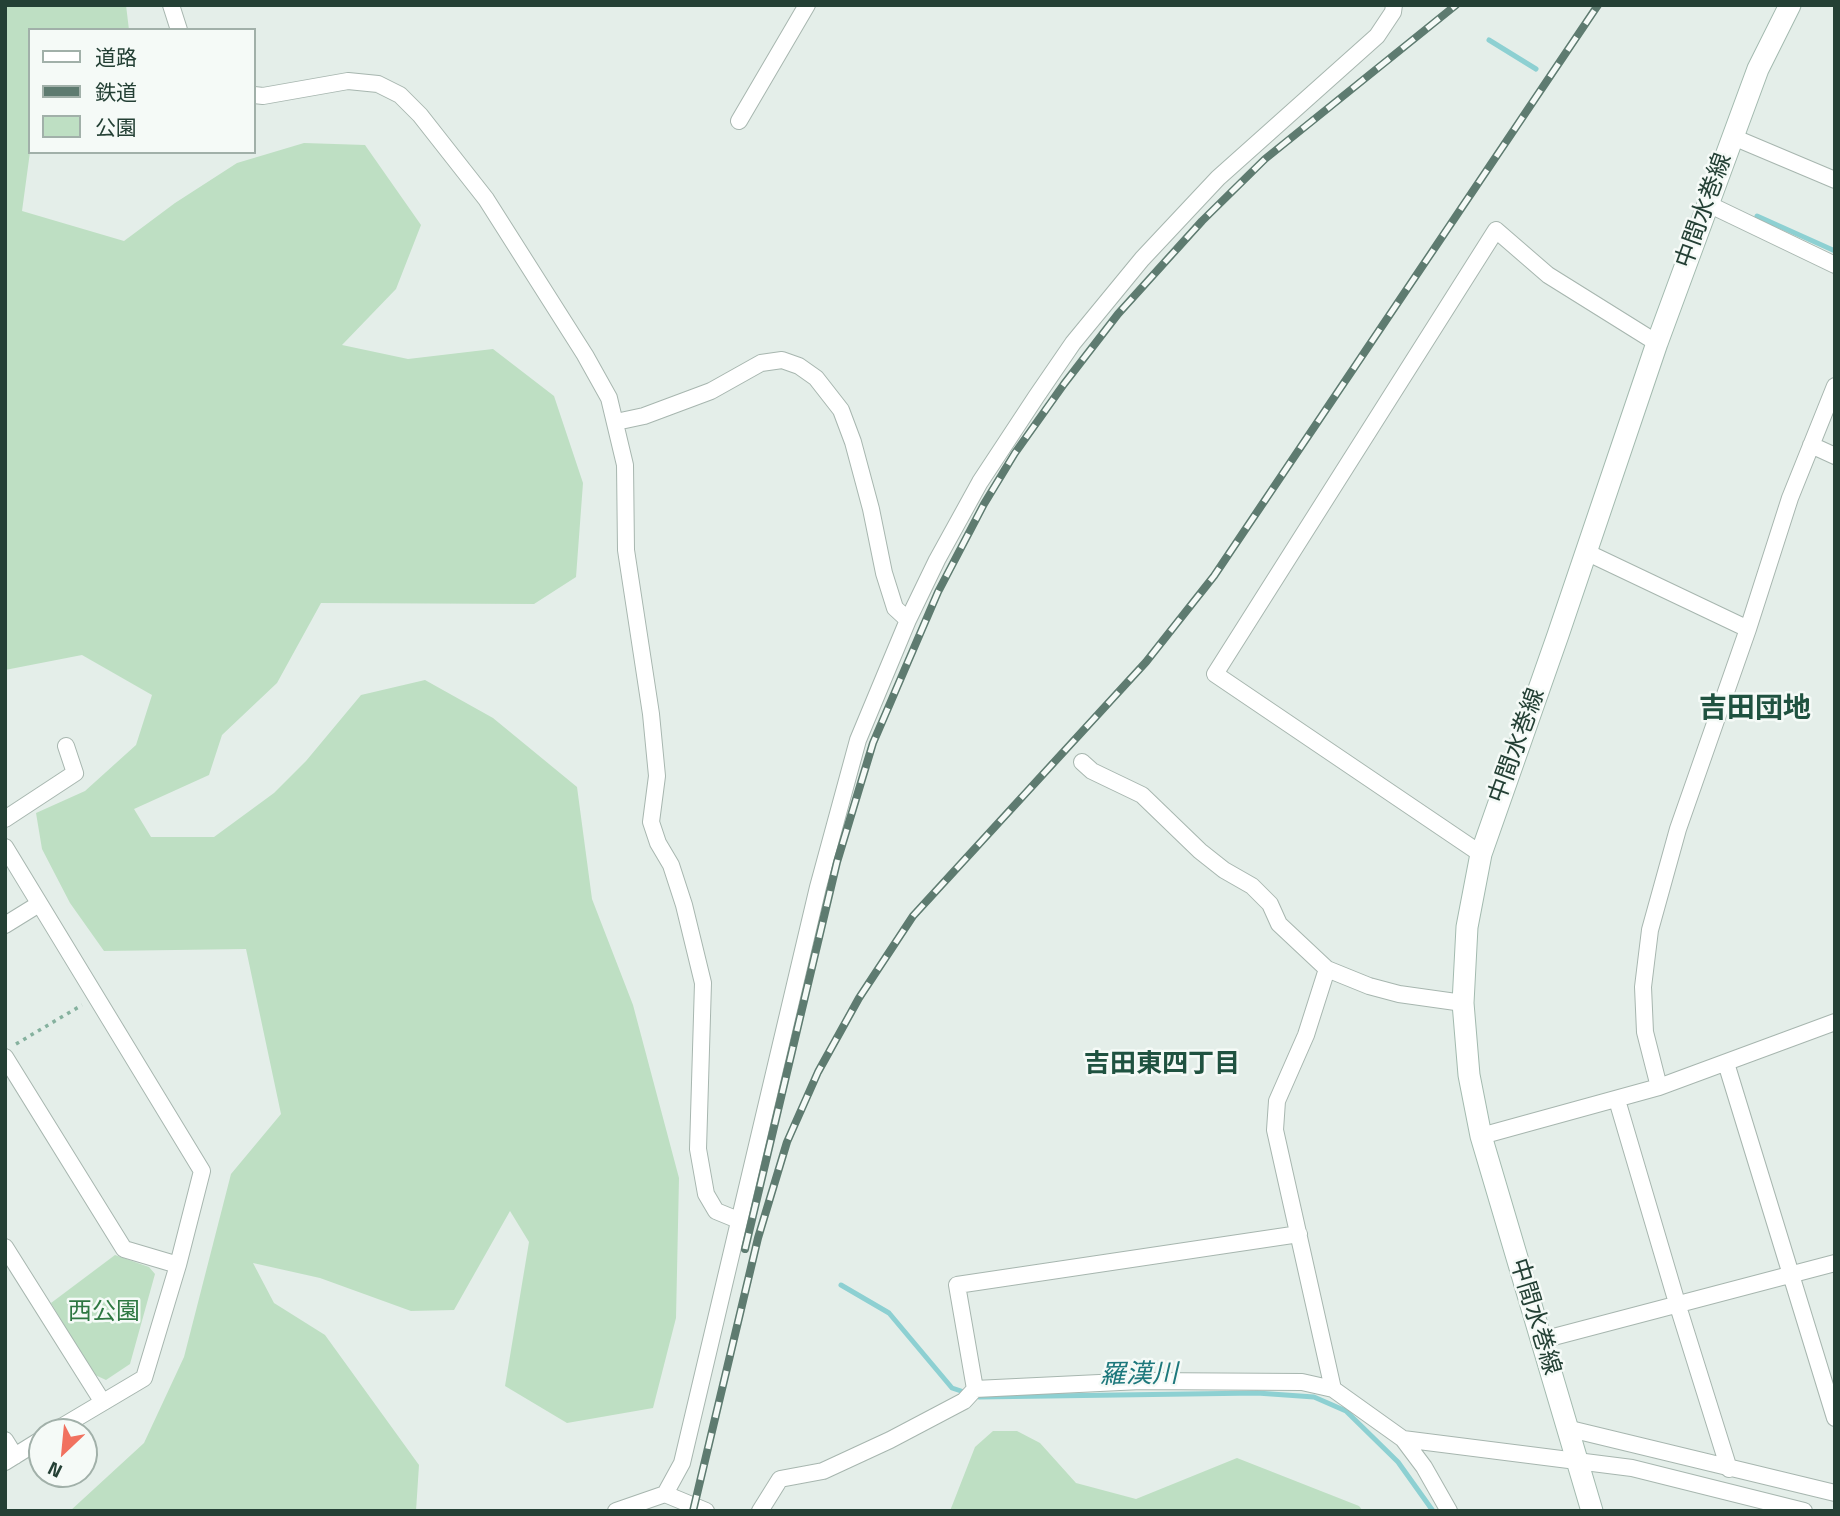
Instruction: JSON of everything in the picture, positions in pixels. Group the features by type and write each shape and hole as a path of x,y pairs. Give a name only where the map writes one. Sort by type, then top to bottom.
{"main road":[{"name":"中間水巻線","path":"1592,1511 1481,1136 1469,1075 1463,1003 1468,927 1480,854 1657,343 1758,69 1790,5"}],"street":[{"path":"172,5 178,28"},
{"path":"739,121 807,5"},
{"path":"616,1511 664,1494 682,1463 818,887 858,740 908,620 937,560 980,482 1073,343 1142,259 1218,178 1377,36 1393,12 1394,5"},
{"path":"256,95 348,81 378,85 400,95 486,199 585,355 609,398 625,466 626,550 651,714 657,776 651,822 658,843 671,865 684,905 703,983 698,1149 706,1194 716,1211 738,1220"},
{"path":"1733,137 1835,180"},
{"path":"1708,204 1835,265"},
{"path":"1480,854 1215,674 1496,230 1548,275 1657,343"},
{"path":"615,422 644,416 711,391 761,362 782,360 799,366 816,378 841,410 860,468 884,573 895,608 908,620"},
{"path":"1659,1087 1645,1032 1643,987 1650,930 1678,829 1748,629 1790,498 1835,386"},
{"path":"1811,445 1835,456"},
{"path":"1586,552 1748,629"},
{"path":"5,819 75,773 65,747"},
{"path":"1082,762 1092,771 1142,795 1200,851 1224,870 1252,886 1270,904 1279,924 1327,969 1369,986 1399,994 1463,1003"},
{"path":"5,847 202,1171 178,1265 144,1378 75,1418"},
{"path":"5,925 39,904"},
{"path":"1327,969 1306,1035 1277,1101 1275,1130 1333,1389"},
{"path":"1481,1136 1659,1087 1835,1022"},
{"path":"5,1057 124,1250 178,1265"},
{"path":"1726,1063 1835,1418"},
{"path":"1617,1100 1730,1469"},
{"path":"975,1389 957,1285 1298,1234"},
{"path":"5,1247 102,1401"},
{"path":"1542,1340 1835,1263"},
{"path":"760,1511 780,1479 823,1471 964,1402 975,1389 1141,1381 1302,1382 1333,1389 1403,1439 1424,1467 1449,1511"},
{"path":"1566,1428 1835,1493"},
{"path":"1403,1439 1632,1468 1804,1511"},
{"path":"5,1440 10,1459 28,1448"},
{"path":"664,1494 706,1511"}],"path":[{"path":"5,1050 97,996"}],"green space":[{"path":"5,5 126,5 129,28 28,28 30,154 22,211 124,241 175,203 237,163 304,143 365,145 421,225 396,289 342,345 408,359 493,349 554,396 583,483 576,577 534,604 321,603 277,683 222,735 209,775 134,809 151,837 214,837 274,793 306,761 361,695 425,680 493,718 577,787 592,899 633,1005 679,1178 676,1318 653,1408 567,1423 505,1386 529,1242 510,1211 454,1310 411,1311 320,1278 253,1263 274,1303 325,1335 419,1465 416,1511 70,1511 144,1443 184,1357 231,1174 281,1114 246,949 104,951 70,903 42,849 36,813 85,791 136,745 152,695 82,655 5,670"},
{"name":"西公園","path":"115,1255 149,1267 155,1274 130,1364 106,1380 93,1374 51,1303"},
{"path":"993,1431 1017,1431 1040,1443 1076,1483 1136,1499 1237,1458 1359,1506 1363,1511 950,1511 975,1447"}],"waterway":[{"path":"1489,40 1536,69"},
{"path":"1757,216 1835,251"},
{"name":"羅漢川","path":"841,1285 889,1313 952,1388 979,1397 1257,1393 1314,1397 1346,1411 1398,1462 1433,1511"}],"railway":[{"path":"745,1249 837,862 873,743 938,592 984,504 1015,453 1064,384 1118,314 1202,221 1265,159 1456,5"},
{"path":"693,1511 758,1238 787,1142 818,1072 859,998 913,916 1146,662 1214,576 1598,5"}],"district":[{"name":"吉田団地","path":"1755,710"},
{"name":"吉田東四丁目","path":"1162,1066"}]}
